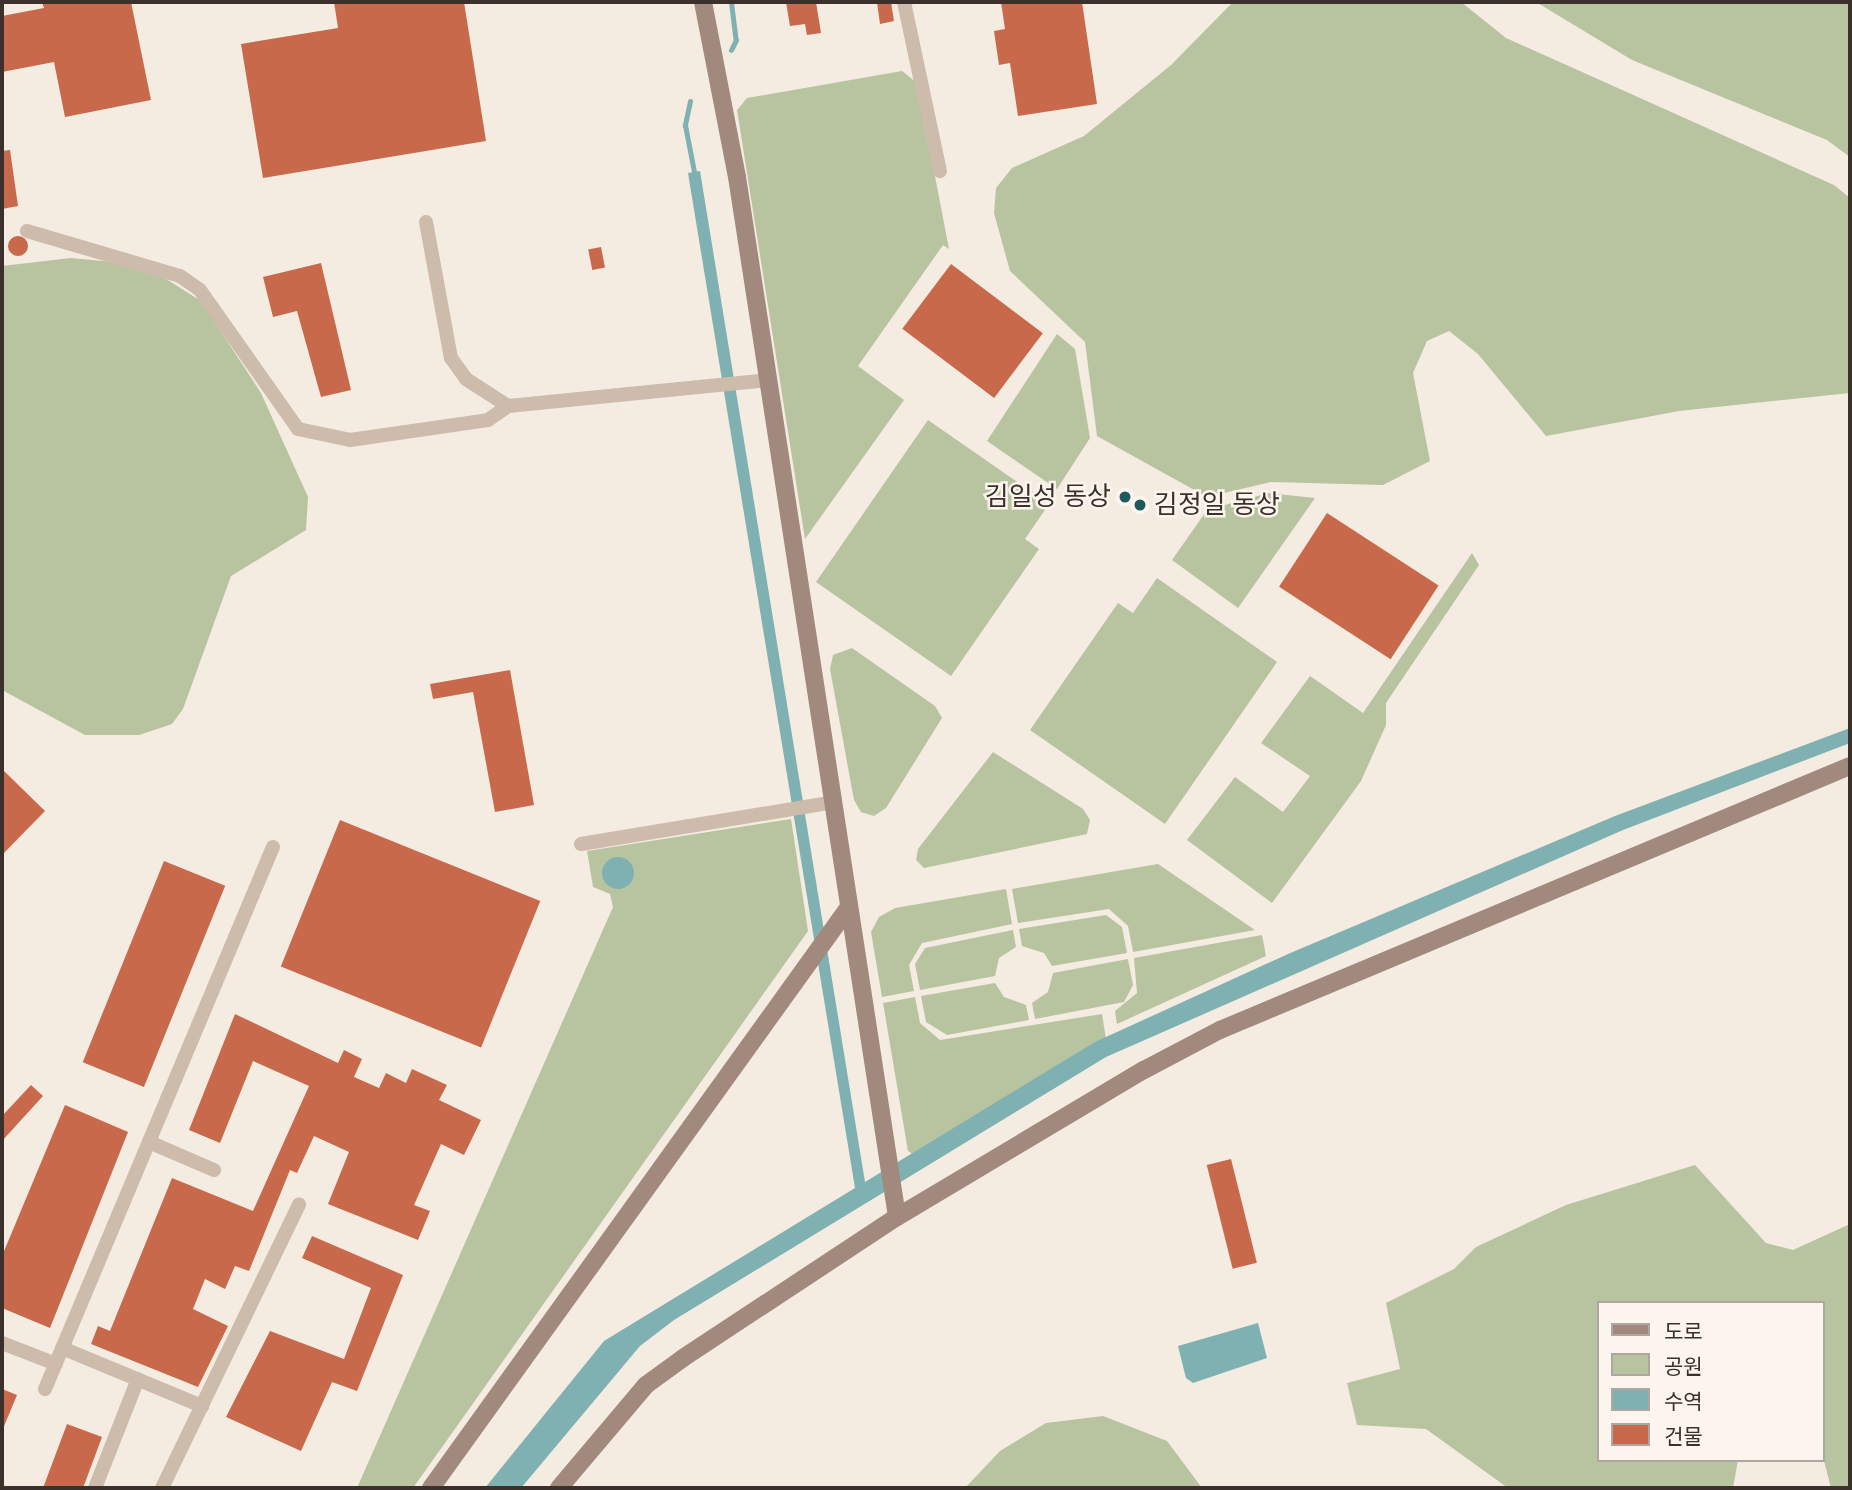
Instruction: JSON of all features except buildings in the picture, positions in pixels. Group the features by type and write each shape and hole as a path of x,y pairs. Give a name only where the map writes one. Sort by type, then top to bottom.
{"street":[{"path":"703,2 768,380 897,1217"},
{"path":"904,2 940,171"},
{"path":"426,222 451,358 466,379 508,406"},
{"path":"27,231 180,276 200,290 298,429 350,440 488,420 508,406 722,387 768,380"},
{"path":"559,1488 646,1385 897,1217 1220,1030 1850,766"},
{"path":"581,844 834,802"},
{"path":"45,1389 274,847"},
{"path":"431,1488 849,907"},
{"path":"149,1142 214,1170"},
{"path":"162,1488 299,1204"},
{"path":"2,1343 56,1364"},
{"path":"62,1348 202,1406"},
{"path":"95,1488 138,1379"}],"green space":[{"path":"1233,2 1461,2 1506,38 1834,185 1850,198 1850,393 1679,411 1546,436 1478,354 1449,331 1427,341 1413,373 1430,461 1383,485 1271,482 1207,497 1097,436 1085,342 1010,271 994,213 996,188 1012,168 1084,136 1171,65"},
{"path":"1536,2 1850,2 1850,157 1827,140 1632,60"},
{"path":"902,71 917,83 949,249 943,245 858,366 904,400 805,539 737,110 747,98"},
{"path":"71,258 144,265 201,301 261,393 308,497 306,530 231,576 183,709 172,724 139,735 85,735 2,690 2,266"},
{"path":"1057,334 1075,349 1090,438 1057,489 987,441"},
{"path":"928,420 1049,504 1025,539 1039,549 951,676 816,582"},
{"path":"1268,493 1315,498 1238,608 1172,560 1207,510"},
{"path":"1472,553 1479,565 1386,703 1386,725 1361,781 1272,903 1187,840 1235,777 1283,812 1310,776 1261,743 1310,676 1363,713"},
{"path":"1157,578 1277,662 1165,824 1030,730 1118,603 1133,613"},
{"path":"852,648 935,706 942,718 886,808 874,816 861,812 854,800 830,669 833,655"},
{"path":"993,752 1083,809 1090,820 1087,834 924,868 916,860 918,849"},
{"path":"791,819 808,931 413,1488 357,1488 613,907 610,894 593,887 587,851"},
{"path":"1158,864 1255,930 1133,952 1128,926 1109,909 1018,923 1012,889"},
{"path":"1006,889 1012,924 922,943 909,965 914,991 882,997 871,932 879,917 895,908"},
{"path":"1106,915 1122,927 1127,953 1052,966 1044,953 1022,946 1019,929"},
{"path":"1013,930 1016,947 999,958 995,976 920,990 915,964 925,948"},
{"path":"1262,935 1266,956 1117,1024 1115,1011 1137,993 1134,958"},
{"path":"1128,959 1133,985 1124,1002 1035,1019 1032,1003 1048,992 1053,973"},
{"path":"995,983 1004,997 1026,1005 1029,1020 947,1035 926,1022 921,996"},
{"path":"915,997 920,1023 940,1040 1102,1014 1106,1039 914,1155 908,1151 883,1003"},
{"path":"1695,1165 1766,1243 1793,1250 1850,1224 1850,1488 1831,1488 1824,1461 1824,1301 1596,1301 1596,1462 1738,1462 1733,1488 1508,1488 1426,1429 1357,1425 1347,1383 1400,1369 1386,1303 1454,1269 1476,1247 1566,1205"},
{"path":"1103,1416 1167,1441 1202,1488 965,1488 1000,1451 1046,1423"}],"water":[{"path":"700,171 865,1182 1095,1042 1288,954 1615,816 1850,728 1850,743 1623,830 1106,1057 674,1320 640,1346 521,1488 485,1488 604,1341 855,1188 688,173"},
{"path":"618,857 629,862 634,873 629,884 618,889 607,884 602,873 607,862"},
{"path":"1258,1323 1267,1358 1193,1383 1186,1378 1178,1346"}],"waterway":[{"path":"731,2 736,40 731,50"},
{"path":"690,101 685,125 695,177"}],"place":[{"name":"김일성 동상","path":"1125,497"},
{"name":"김정일 동상","path":"1140,505"}]}
